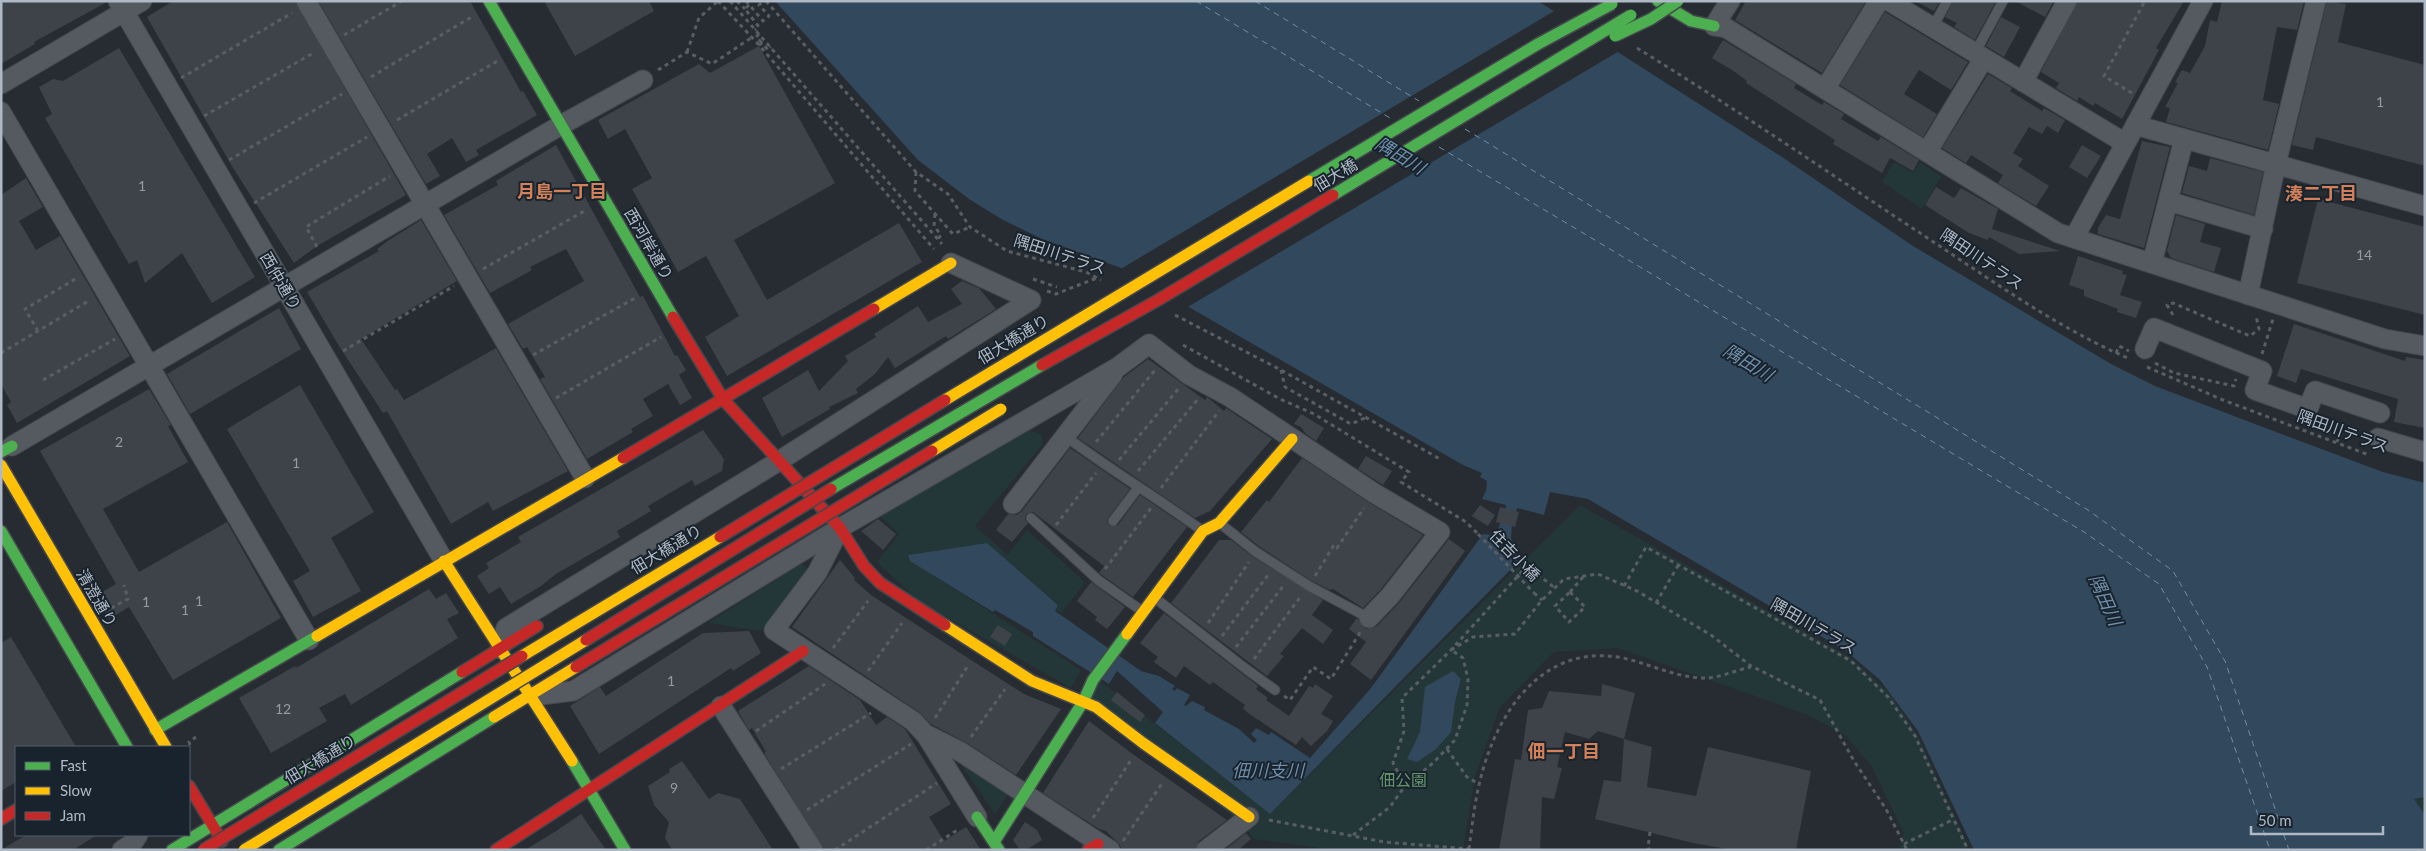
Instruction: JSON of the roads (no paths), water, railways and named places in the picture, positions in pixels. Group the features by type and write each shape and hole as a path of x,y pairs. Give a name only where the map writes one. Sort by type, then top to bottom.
{"main road":[{"name":"西河岸通り","path":"488,1 679,328 723,399 781,470 840,528 864,566 880,583 1032,681 1096,708 1249,817"},
{"path":"1538,44 1598,1"},
{"path":"1658,1 1691,21 1714,26"},
{"path":"1547,68 1650,19 1678,1"},
{"name":"佃大橋","path":"1148,277 1538,44 1615,3"},
{"name":"佃大橋","path":"1158,300 1547,68 1642,8"},
{"path":"155,730 723,399 948,259"},
{"path":"1059,318 1148,277"},
{"name":"佃大橋通り","path":"203,850 1148,277"},
{"path":"1081,357 1158,300"},
{"path":"244,850 872,464 1010,383 1158,300"},
{"path":"279,850 1010,403"},
{"path":"977,818 997,846 1025,794 1083,702 1093,680 1142,611 1203,531 1219,524 1292,439"},
{"name":"清澄通り","path":"1,465 165,746"},
{"path":"781,470 799,468"},
{"path":"1,531 125,746"},
{"path":"444,561 529,697 558,739 625,850"},
{"path":"172,850 541,624"},
{"path":"496,850 721,706 803,651"},
{"path":"190,788 228,850"},
{"path":"1,819 15,811"}],"street":[{"path":"1,84 121,6 142,1"},
{"path":"1730,1 1714,26 1726,28 2058,233 2385,339 2425,346"},
{"path":"1825,89 1878,1"},
{"path":"1889,1 2125,143"},
{"path":"2024,82 2067,1"},
{"path":"2074,238 2203,1"},
{"path":"2262,299 2262,229 2316,1"},
{"path":"307,3 585,478"},
{"name":"西仲通り","path":"121,6 444,561"},
{"path":"1927,152 1979,56"},
{"path":"7,449 425,204 642,80"},
{"path":"1,112 309,640"},
{"path":"2135,126 2425,206"},
{"path":"2152,263 2184,139"},
{"path":"2168,201 2262,229"},
{"path":"500,649 506,628 781,470 1034,294 948,259"},
{"path":"2141,358 2154,328 2262,371 2255,390 2308,409 2315,391 2380,413"},
{"path":"529,697 573,691 840,528 1118,367 1149,344 1189,375 1230,397 1374,493 1440,532 1390,596 1369,618"},
{"path":"1013,504 1118,367"},
{"path":"2378,438 2425,452"},
{"path":"840,528 816,573 774,630 803,651 913,721 926,735 977,818"},
{"path":"721,706 813,850"},
{"path":"926,735 961,752 1100,844"},
{"path":"1206,850 1249,817"},
{"path":"122,850 132,844 137,836"}],"lane":[{"path":"1933,27 1947,1"},
{"path":"1979,56 2003,1"},
{"path":"1065,436 1111,470 1138,488 1156,497 1203,531"},
{"path":"1113,521 1138,488"},
{"path":"1031,518 1048,536 1098,580 1142,611"},
{"path":"1219,524 1256,552 1292,575 1369,618"},
{"path":"1153,596 1275,690"}],"water":[{"name":"隅田川","path":"775,1 1538,1 1782,157 1913,246 2111,364 2155,386 2284,435 2383,472 2425,483 2425,797 2414,799 2425,815 2425,850 1974,850 1918,731 1880,680 1846,651 1588,499 1550,492 1544,515 1517,508 1515,515 1505,512 1506,505 1482,499 1486,491 1487,481 1480,477 1482,473 1463,465 1121,268 1042,239 1003,220 969,199 918,160"},
{"name":"佃川支川","path":"1501,519 1512,522 1511,538 1520,560 1270,814 1155,723 1163,712 1117,671 1109,684 1033,636 1033,632 995,610 993,612 910,561 908,555 987,543 1058,605 1055,611 1141,671 1159,676 1175,686 1172,689 1175,691 1177,688 1190,695 1184,705 1186,706 1192,701 1205,707 1204,710 1239,729 1254,743 1257,740 1251,734 1256,728 1269,735 1271,732 1310,758 1371,688 1483,534 1491,535 1498,531"},
{"path":"1453,671 1461,679 1455,702 1451,732 1436,749 1417,762 1407,759 1420,732 1425,687"}],"district":[{"name":"月島一丁目","path":"562,192"},
{"name":"湊二丁目","path":"2321,194"},
{"name":"佃一丁目","path":"1564,752"}],"park label":[{"name":"佃公園","path":"1403,780"}]}
